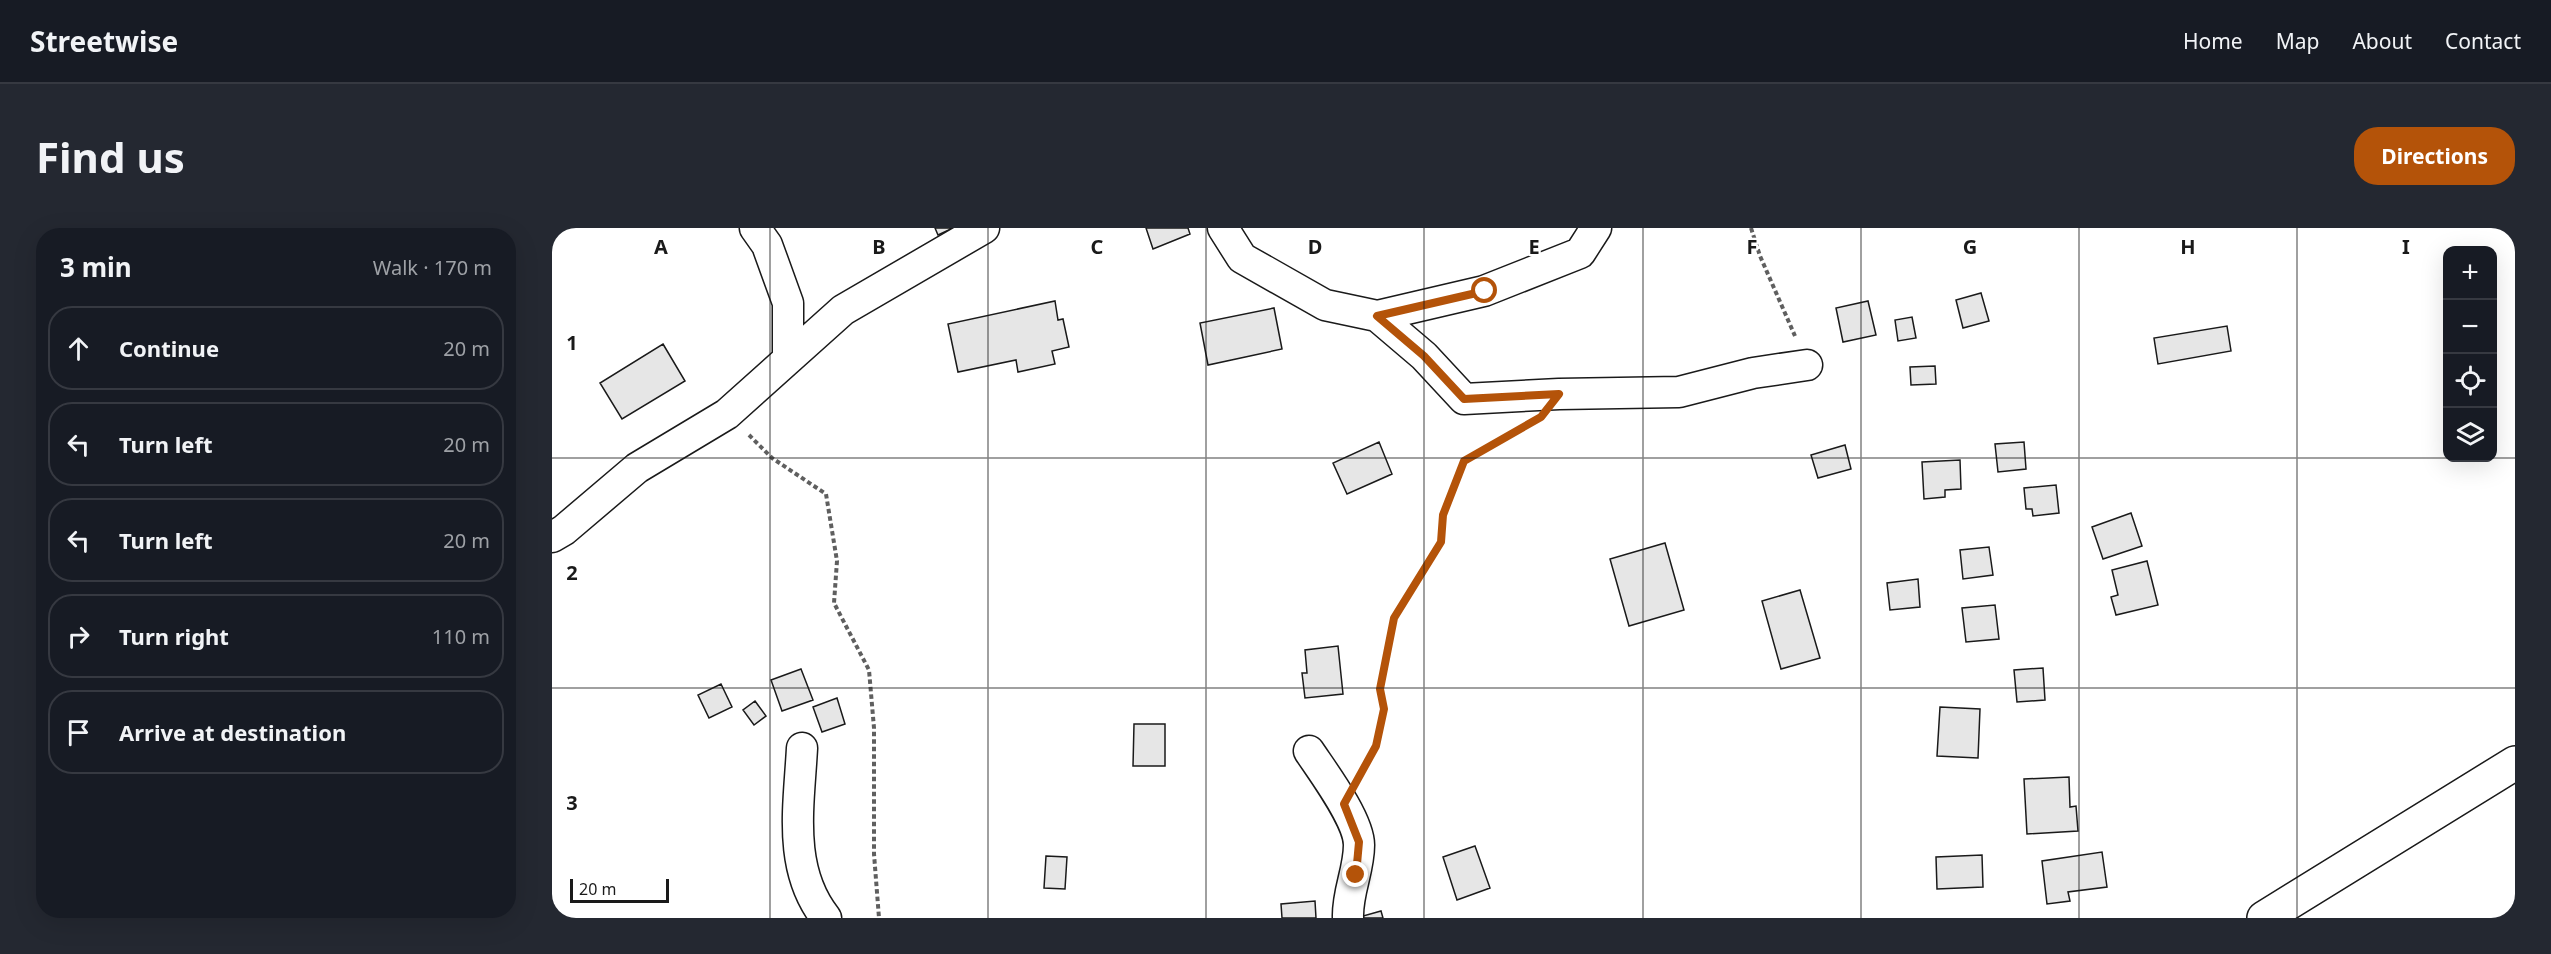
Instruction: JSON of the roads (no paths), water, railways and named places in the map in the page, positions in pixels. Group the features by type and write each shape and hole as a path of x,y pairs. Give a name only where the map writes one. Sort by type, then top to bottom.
{"street":[{"path":"755,228 767,245 788,303 788,358"},
{"path":"552,537 564,530 637,468 727,414 843,310 984,228"},
{"path":"1223,228 1242,258 1325,305 1377,316 1485,291 1506,283 1580,253 1596,228"},
{"path":"1377,316 1424,356 1464,399 1559,394 1679,392 1753,373 1808,365"},
{"path":"802,748 797,831 801,866 814,903 826,918"},
{"path":"1309,751 1344,804 1359,842 1356,875 1348,899 1348,918"},
{"path":"2264,918 2515,763"}]}
